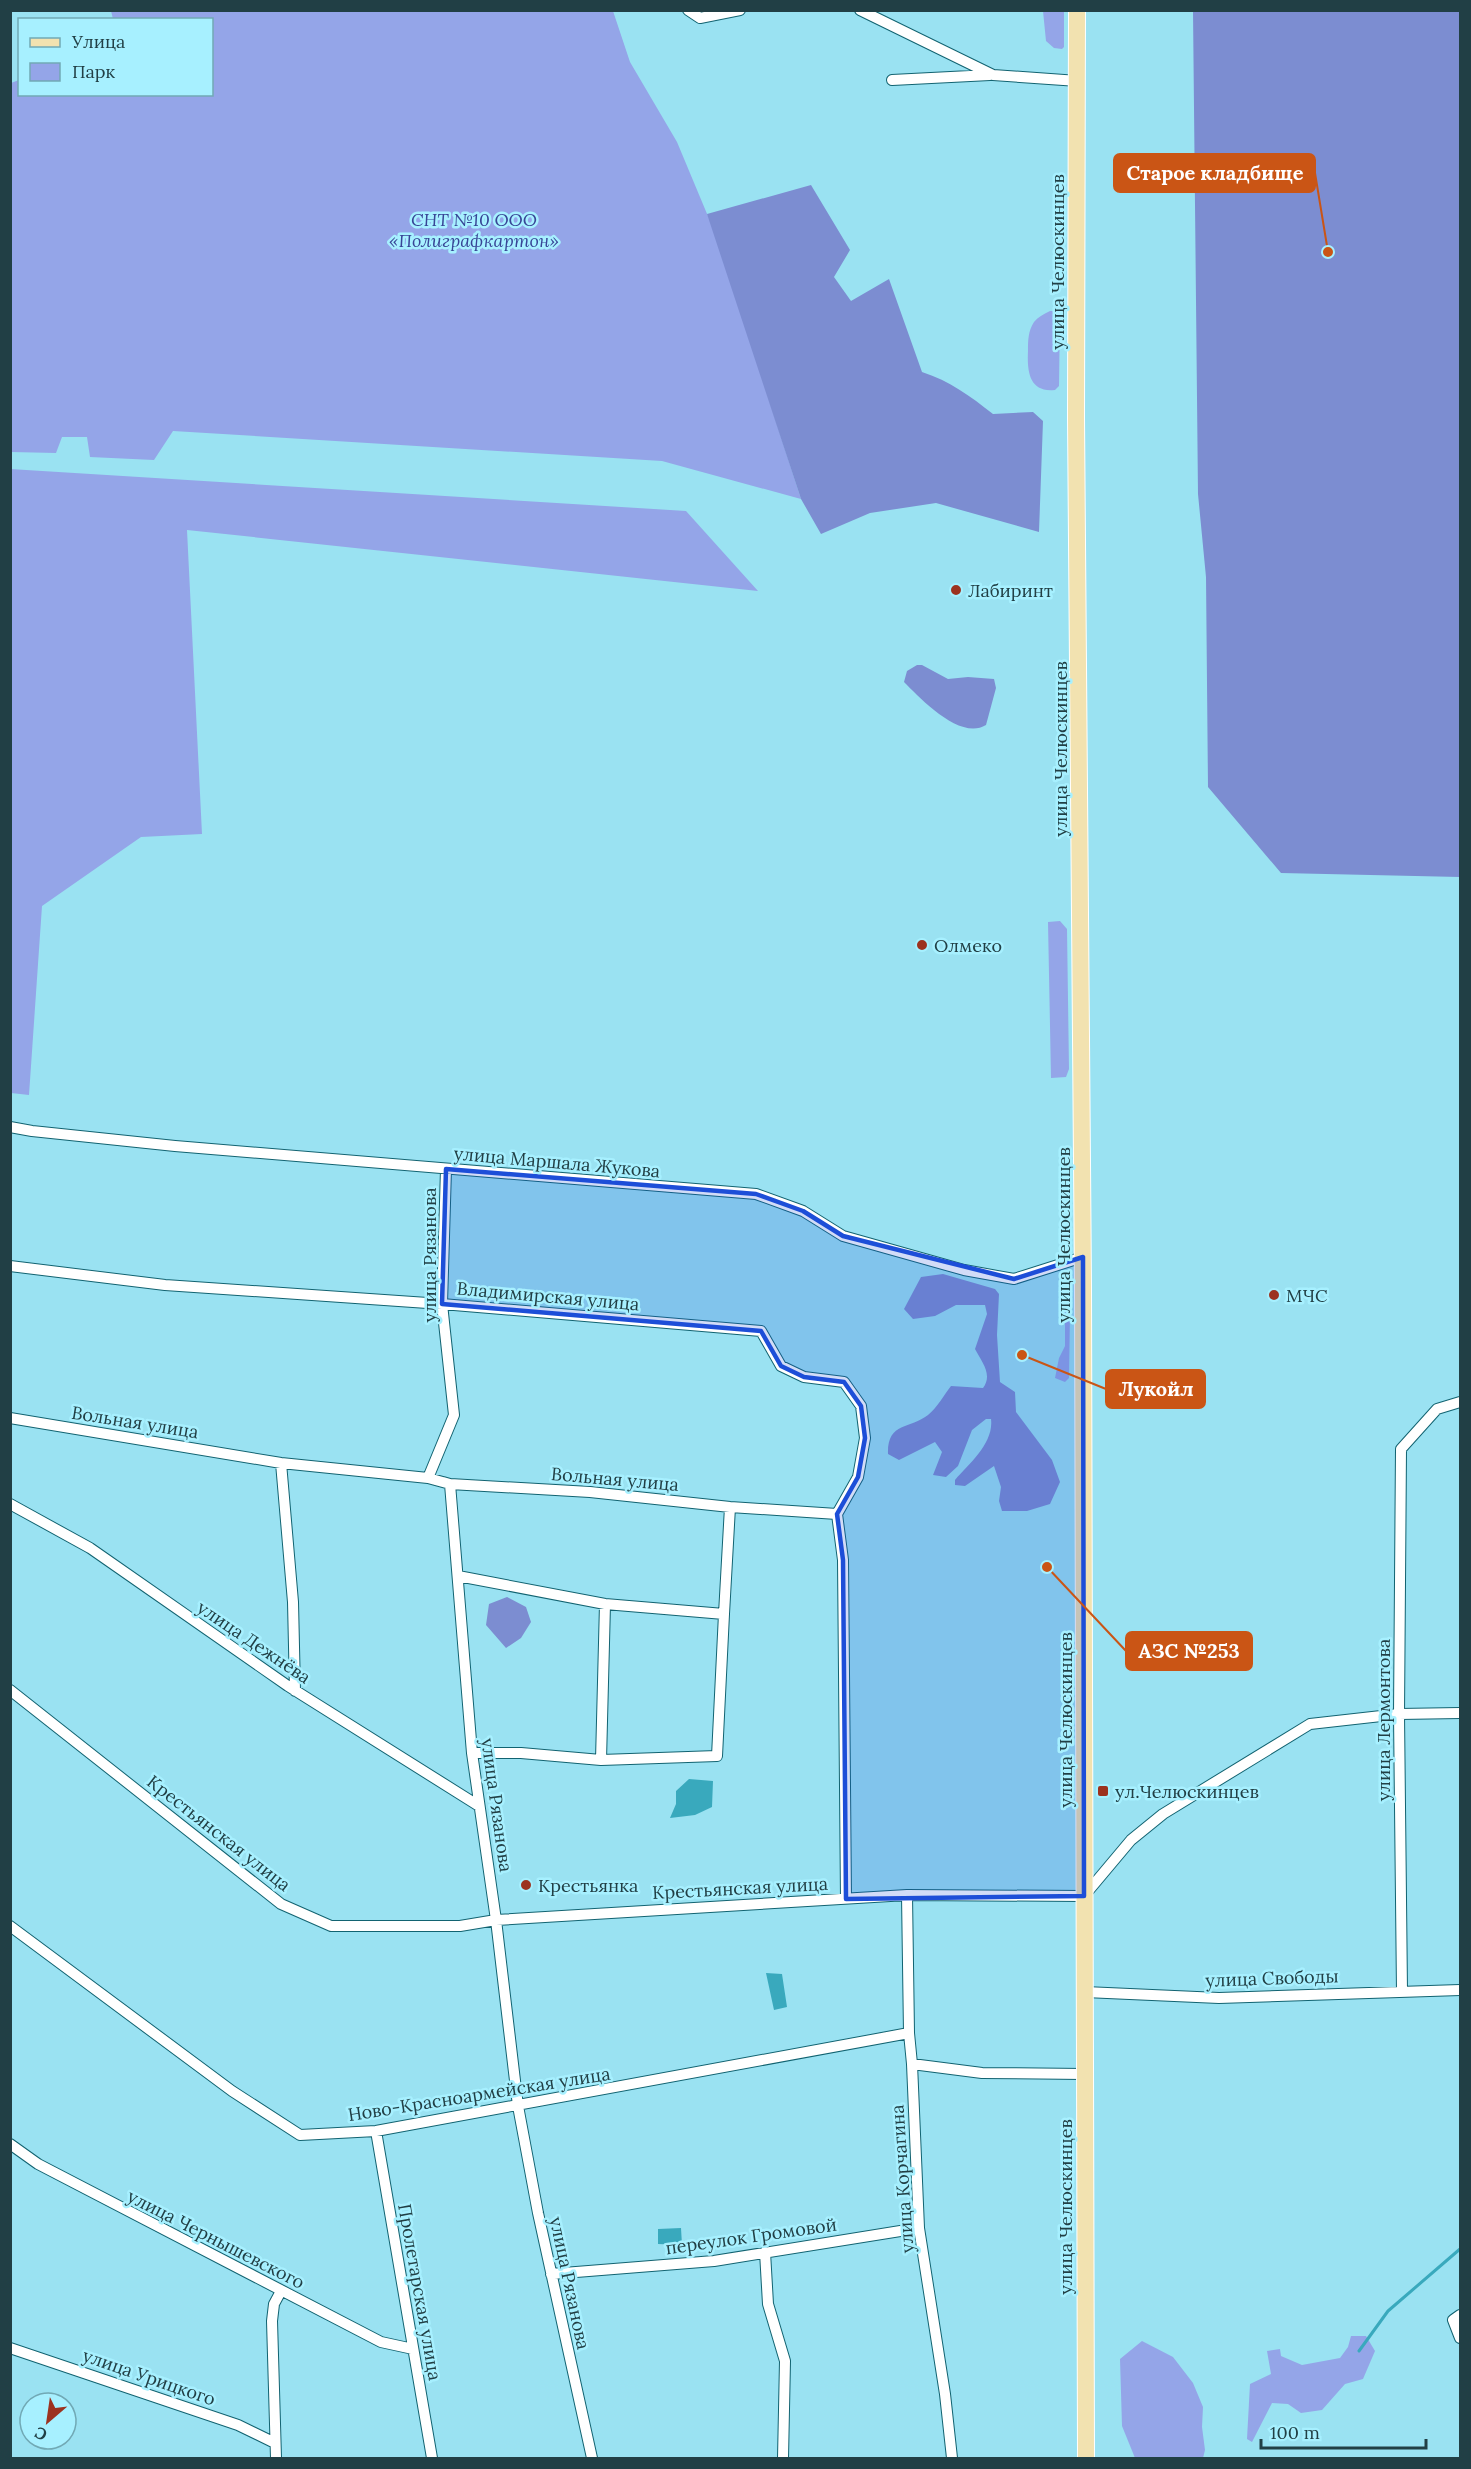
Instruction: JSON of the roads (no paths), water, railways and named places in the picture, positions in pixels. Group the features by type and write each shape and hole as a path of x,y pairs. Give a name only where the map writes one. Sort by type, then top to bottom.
{"main road":[{"name":"улица Челюскинцев","path":"1077,10 1076,418 1083,1257 1086,2458"}],"street":[{"path":"688,10 700,18 740,10"},
{"path":"860,10 993,75"},
{"path":"892,80 993,75 1078,81"},
{"name":"улица Маршала Жукова","path":"10,1127 175,1146 756,1194 803,1211 843,1236 964,1270 1014,1279 1083,1257"},
{"name":"улица Рязанова","path":"428,1478 454,1415 442,1304 446,1169"},
{"name":"Владимирская улица","path":"10,1266 165,1285 442,1304 761,1331 781,1366 804,1377 844,1382 861,1406 865,1438 858,1477 837,1515"},
{"name":"улица Лермонтова","path":"1402,1991 1399,1714 1401,1449 1437,1409 1461,1402"},
{"name":"Вольная улица","path":"10,1418 281,1463 428,1478"},
{"path":"281,1463 293,1602 295,1690"},
{"path":"428,1478 450,1484"},
{"name":"улица Рязанова","path":"450,1484 472,1753 496,1920 518,2106 551,2274 591,2458"},
{"name":"Вольная улица","path":"450,1484 590,1492 730,1507 837,1515"},
{"name":"улица Дежнёва","path":"10,1504 90,1548 295,1690 480,1806"},
{"path":"472,1753 521,1753 601,1760 717,1756 730,1507"},
{"path":"837,1515 843,1560 846,1899"},
{"path":"458,1576 605,1604 724,1614"},
{"path":"601,1760 605,1604"},
{"name":"Крестьянская улица","path":"10,1690 281,1904 331,1926 460,1926 496,1920 907,1895 1084,1896"},
{"path":"1084,1896 1131,1840 1163,1814 1310,1724 1399,1714 1461,1713"},
{"name":"улица Корчагина","path":"907,1895 909,2033 919,2228 945,2394 952,2458"},
{"name":"Ново-Красноармейская улица","path":"10,1926 232,2091 300,2135 376,2131 909,2033"},
{"name":"улица Свободы","path":"1085,1992 1219,1998 1461,1990"},
{"path":"912,2064 982,2073 1084,2074"},
{"name":"Пролетарская улица","path":"376,2131 432,2458"},
{"name":"улица Чернышевского","path":"10,2144 38,2164 280,2291 381,2342 413,2349"},
{"name":"переулок Громовой","path":"551,2274 714,2261 919,2228"},
{"path":"765,2252 768,2304 785,2361 783,2458"},
{"path":"276,2458 272,2321 274,2304 280,2291"},
{"path":"1461,2315 1453,2320 1461,2338"},
{"name":"улица Урицкого","path":"10,2348 238,2425 275,2443"}],"waterway":[{"path":"1359,2351 1388,2311 1460,2249"}],"place":[{"name":"Старое кладбище","path":"1328,252"},
{"name":"Лабиринт","path":"956,590"},
{"name":"Олмеко","path":"922,945"},
{"name":"МЧС","path":"1274,1295"},
{"name":"Лукойл","path":"1022,1355"},
{"name":"АЗС №253","path":"1047,1567"},
{"name":"ул.Челюскинцев","path":"1103,1791"},
{"name":"Крестьянка","path":"526,1885"}],"park label":[{"name":"СНТ №10 ООО «Полиграфкартон»","path":"474,229"}]}
